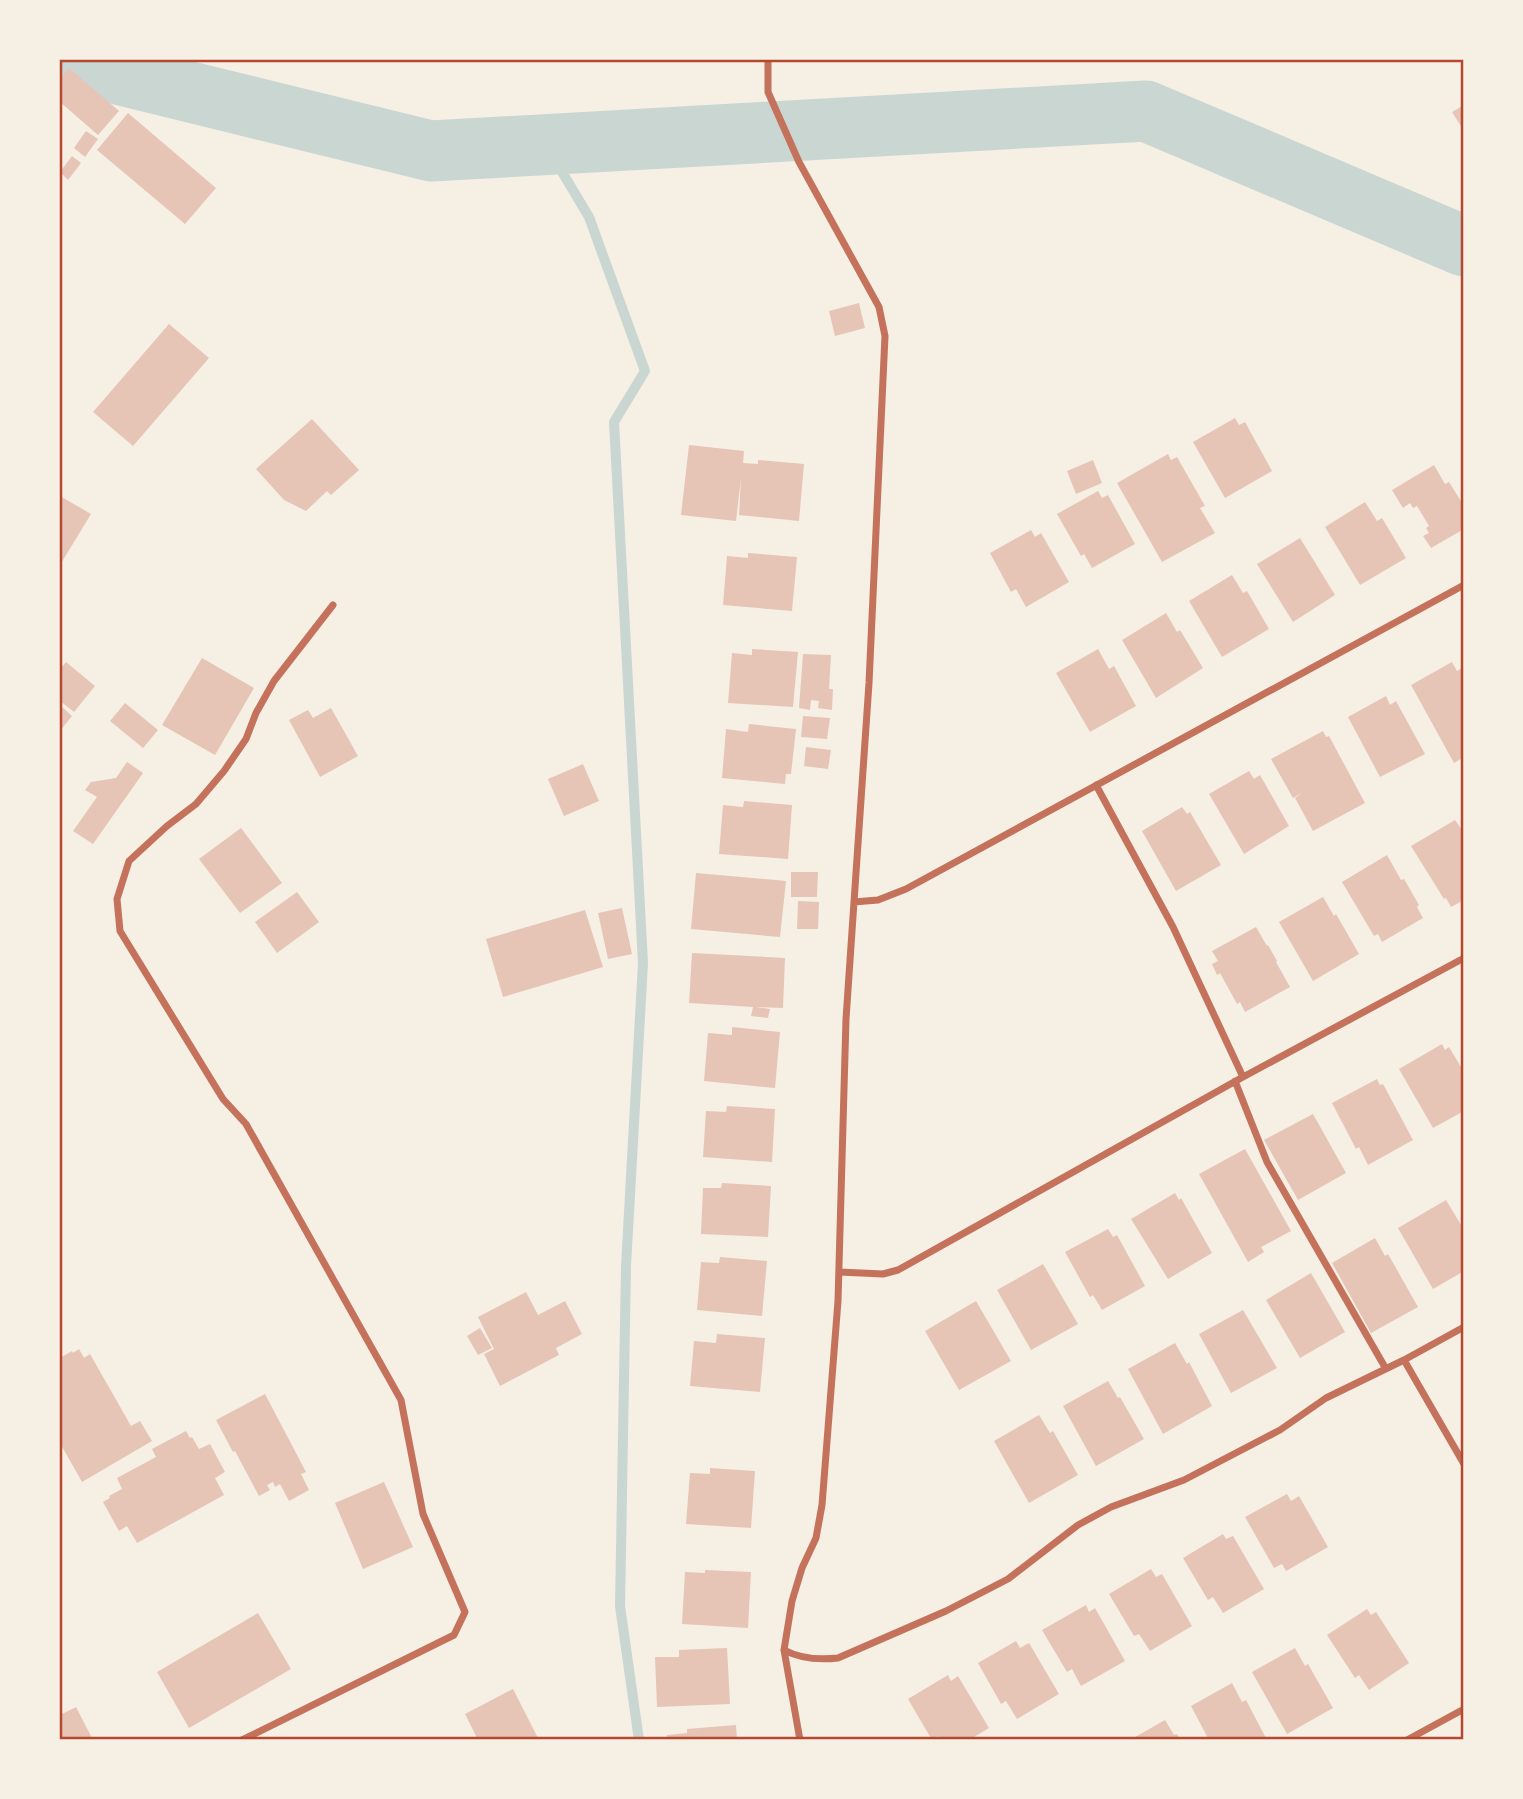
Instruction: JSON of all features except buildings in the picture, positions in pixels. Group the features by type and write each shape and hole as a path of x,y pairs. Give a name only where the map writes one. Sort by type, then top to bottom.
{"street":[{"path":"768,60 768,92 799,162 879,307 885,335 869,683 846,1019 839,1272 822,1506 816,1538 802,1568 792,1601 784,1650 800,1740"},
{"path":"854,902 878,900 906,889 1464,585"},
{"path":"242,1740 454,1635 466,1612 423,1514 401,1401 246,1124 223,1099 120,931 117,899 129,861 196,804 224,771 246,739 256,713 274,681 333,605"},
{"path":"1096,785 1173,927 1239,1079 1266,1162 1386,1369"},
{"path":"839,1272 883,1274 898,1270 1239,1079 1464,958"},
{"path":"784,1650 822,1660 838,1658 946,1611 1008,1578 1078,1525 1111,1507 1184,1480 1280,1430 1326,1398 1464,1327"},
{"path":"1404,1360 1464,1464"},
{"path":"1407,1740 1464,1709"}],"waterway":[{"path":"60,60 431,151 1146,111 1464,246"},
{"path":"546,145 589,217 645,371 614,422 643,963 626,1266 620,1606 639,1740"}]}
